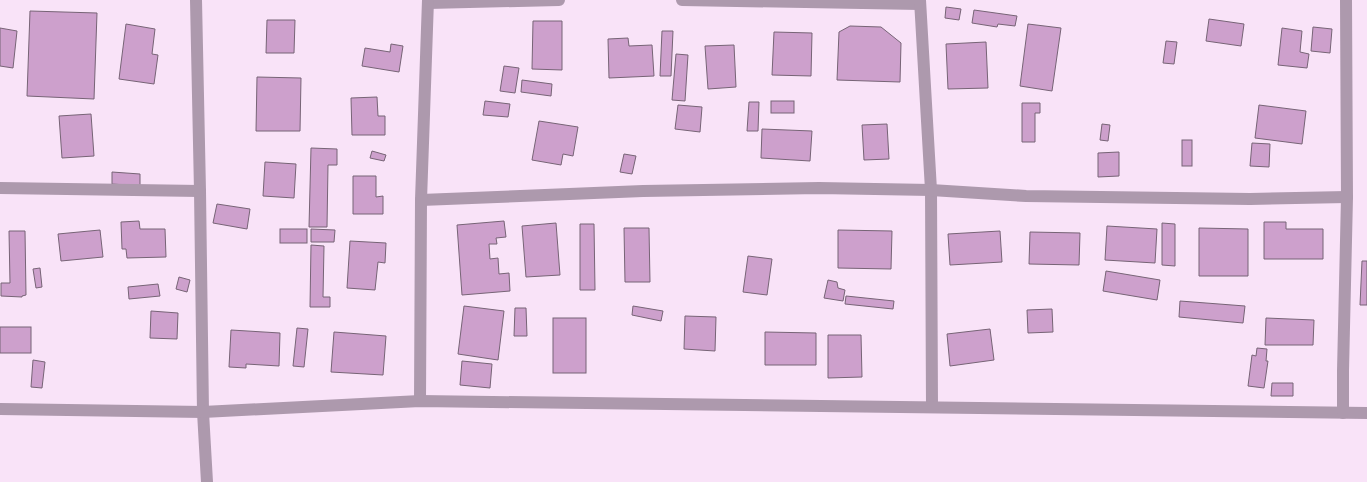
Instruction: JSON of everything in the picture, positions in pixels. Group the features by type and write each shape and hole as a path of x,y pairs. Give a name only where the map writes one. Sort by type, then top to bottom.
{"street":[{"path":"196,0 203,412 207,482"},
{"path":"420,401 421,200 428,2 559,0"},
{"path":"682,0 920,2 931,190 932,407"},
{"path":"1344,413 1343,371 1347,197 1346,0"},
{"path":"0,188 200,191"},
{"path":"421,200 643,191 819,188 931,190 1026,196 1250,199 1347,197"},
{"path":"0,409 203,412 420,401 1367,413"}],"building":[{"path":"946,7 961,9 959,20 945,18"},
{"path":"974,10 1017,16 1015,26 998,24 997,27 972,23"},
{"path":"30,11 97,13 94,99 27,96"},
{"path":"1209,19 1244,24 1241,46 1206,41"},
{"path":"267,20 295,20 294,53 266,53"},
{"path":"533,21 562,21 562,70 532,69"},
{"path":"126,24 155,29 152,54 158,55 154,84 119,79"},
{"path":"1028,24 1061,28 1052,91 1020,86"},
{"path":"850,26 881,27 901,43 900,82 837,80 839,32"},
{"path":"1313,27 1332,29 1330,53 1311,51"},
{"path":"0,28 17,31 13,68 0,66"},
{"path":"1282,28 1302,31 1300,52 1309,54 1307,68 1278,65"},
{"path":"662,31 673,31 671,76 660,76"},
{"path":"774,32 812,33 811,76 772,75"},
{"path":"628,38 629,46 652,45 654,76 609,78 608,39"},
{"path":"1166,41 1177,42 1174,64 1163,63"},
{"path":"986,42 988,88 948,89 946,44"},
{"path":"391,44 403,46 399,72 362,66 365,48 390,52"},
{"path":"734,45 736,87 708,89 705,46"},
{"path":"676,54 688,55 685,101 672,100"},
{"path":"504,66 519,68 515,93 500,91"},
{"path":"257,77 301,78 300,131 256,131"},
{"path":"522,80 552,84 551,96 521,92"},
{"path":"377,97 378,116 385,116 385,135 352,135 351,98"},
{"path":"485,101 510,104 508,117 483,115"},
{"path":"771,101 794,101 794,113 771,113"},
{"path":"749,102 759,102 758,131 747,131"},
{"path":"1022,103 1040,103 1040,113 1035,113 1035,142 1022,142"},
{"path":"678,105 702,107 700,132 675,129"},
{"path":"1259,105 1306,111 1302,144 1255,138"},
{"path":"91,114 94,156 62,158 59,116"},
{"path":"539,121 578,127 573,156 563,154 561,165 532,160"},
{"path":"887,124 889,159 864,160 862,125"},
{"path":"1102,124 1110,125 1108,141 1100,140"},
{"path":"762,129 812,131 810,161 761,158"},
{"path":"1182,140 1192,140 1192,166 1182,166"},
{"path":"1252,143 1270,144 1269,167 1250,166"},
{"path":"311,148 337,149 337,165 328,165 327,227 309,227"},
{"path":"372,151 386,155 384,161 370,158"},
{"path":"1119,152 1119,176 1098,177 1098,153"},
{"path":"624,154 636,156 632,174 620,172"},
{"path":"265,162 296,164 294,198 263,196"},
{"path":"112,172 140,174 140,186 112,184"},
{"path":"353,176 376,176 376,197 383,196 383,214 353,214"},
{"path":"217,204 250,209 247,229 213,223"},
{"path":"139,221 140,229 165,229 166,257 127,258 126,249 122,249 121,222"},
{"path":"504,221 506,237 496,238 497,244 489,244 490,259 498,258 499,274 509,273 510,291 462,295 457,225"},
{"path":"1264,222 1286,222 1286,229 1323,229 1323,259 1264,259"},
{"path":"556,223 560,275 526,277 522,226"},
{"path":"1162,223 1175,224 1175,266 1162,265"},
{"path":"580,224 594,224 595,290 580,290"},
{"path":"1107,226 1157,229 1155,263 1105,260"},
{"path":"624,228 649,228 650,282 625,282"},
{"path":"1199,228 1248,229 1248,276 1199,276"},
{"path":"280,229 307,229 307,243 280,243"},
{"path":"311,229 335,230 334,242 311,242"},
{"path":"100,230 103,257 61,261 58,234"},
{"path":"838,230 892,231 891,269 838,268"},
{"path":"9,231 25,231 26,295 22,297 1,296 1,283 10,283"},
{"path":"1000,231 1002,262 950,265 948,234"},
{"path":"1030,232 1080,233 1079,265 1029,264"},
{"path":"350,241 386,243 385,263 378,262 375,290 347,288"},
{"path":"311,245 324,246 323,297 330,297 330,307 310,307"},
{"path":"748,256 772,259 767,295 743,292"},
{"path":"1362,261 1367,261 1367,305 1360,305"},
{"path":"40,268 42,287 36,288 33,269"},
{"path":"1106,271 1160,280 1157,300 1103,291"},
{"path":"179,277 190,280 187,292 176,289"},
{"path":"828,280 837,282 838,288 845,290 843,301 824,298"},
{"path":"158,284 160,296 129,299 128,287"},
{"path":"846,296 894,301 893,309 845,304"},
{"path":"1180,301 1245,306 1243,323 1179,317"},
{"path":"464,306 504,311 498,360 458,354"},
{"path":"633,306 663,311 661,321 632,315"},
{"path":"515,308 526,308 527,336 514,336"},
{"path":"1052,309 1053,332 1028,333 1027,310"},
{"path":"151,311 178,313 177,339 150,338"},
{"path":"685,316 716,317 715,351 684,349"},
{"path":"553,318 586,318 586,373 553,373"},
{"path":"1266,318 1314,320 1313,345 1265,345"},
{"path":"0,327 31,327 31,353 0,353"},
{"path":"297,328 308,329 304,367 293,366"},
{"path":"990,329 994,360 950,366 947,334"},
{"path":"231,330 280,333 279,366 246,364 246,368 229,367"},
{"path":"334,332 386,336 383,375 331,372"},
{"path":"765,332 816,333 816,365 765,365"},
{"path":"828,335 861,335 862,377 828,378"},
{"path":"1257,348 1267,349 1266,361 1268,361 1264,388 1248,386 1252,355 1256,356"},
{"path":"33,360 45,362 42,388 31,387"},
{"path":"462,361 492,364 490,388 460,385"},
{"path":"1272,383 1293,383 1293,396 1271,396"}]}
